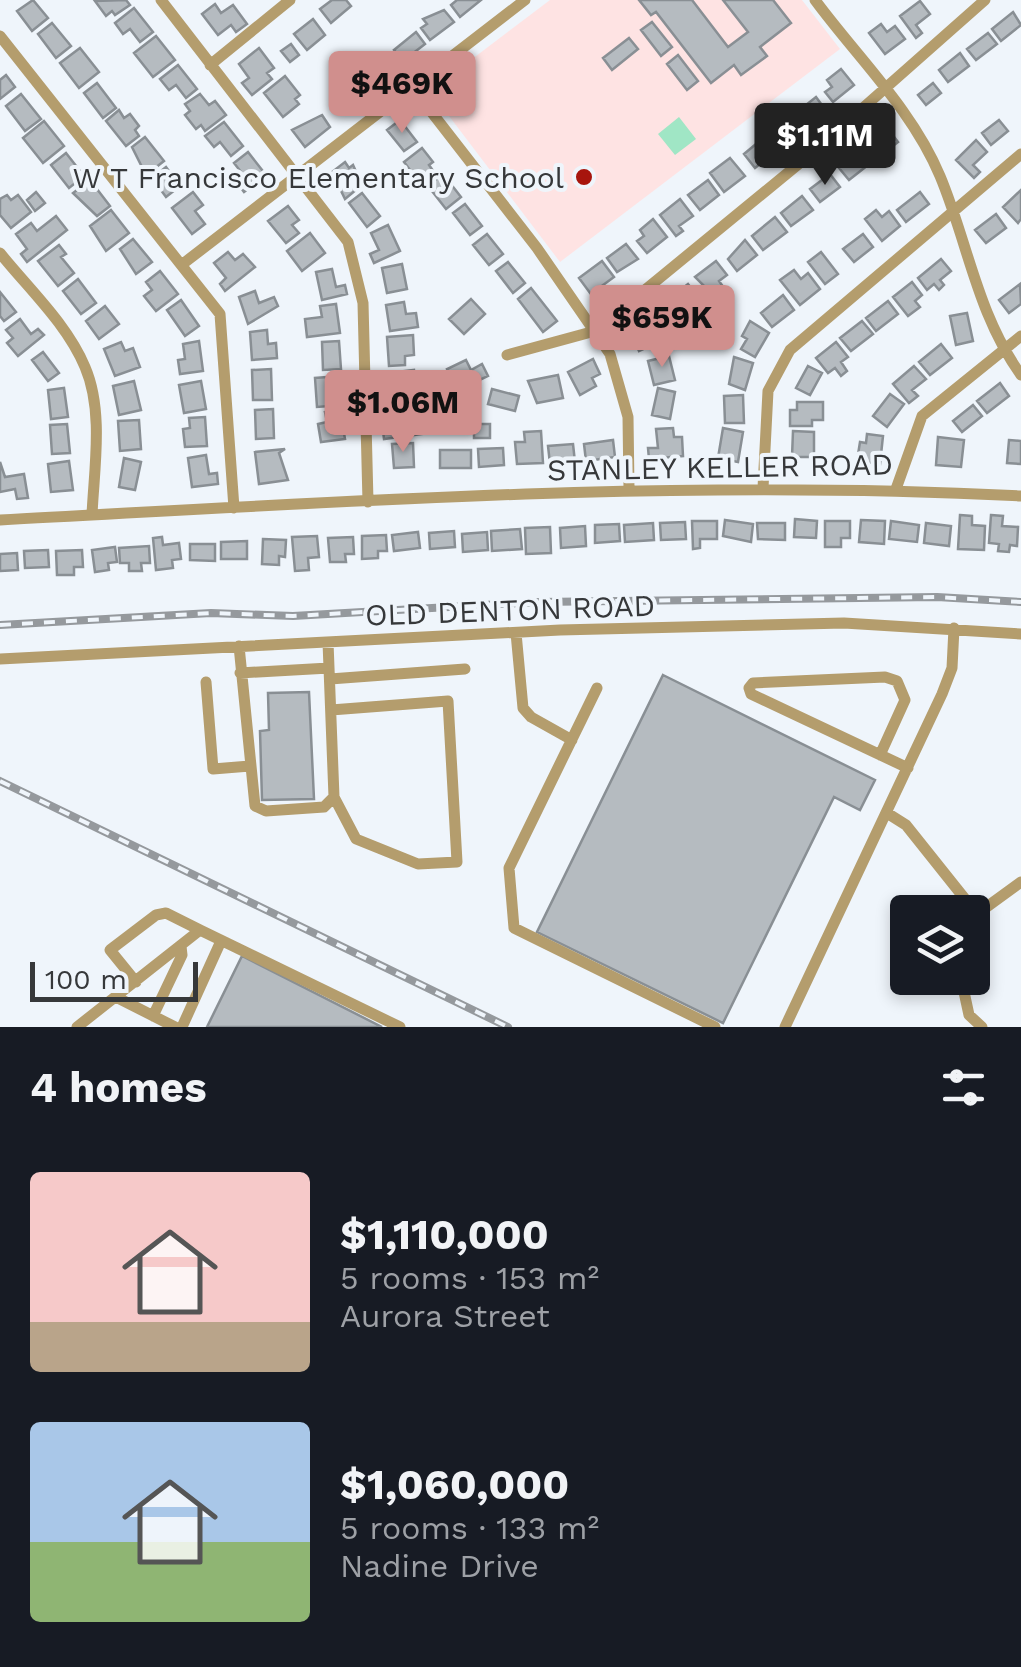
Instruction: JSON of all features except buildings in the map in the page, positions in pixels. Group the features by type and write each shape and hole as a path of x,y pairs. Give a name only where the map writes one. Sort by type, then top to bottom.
{"street":[{"path":"161,0 348,242 359,277 368,502"},
{"path":"210,64 290,0"},
{"path":"184,263 525,0"},
{"path":"815,0 917,132 940,177 1004,350 1021,375"},
{"path":"508,355 595,330 985,0"},
{"path":"0,36 184,263 220,314 234,508"},
{"path":"412,87 537,248 610,354 624,394 628,488"},
{"path":"764,488 768,391 790,350 1021,154"},
{"path":"0,253 70,339 86,369 94,405 92,515"},
{"path":"896,489 922,416 1021,336"},
{"name":"STANLEY KELLER ROAD","path":"0,520 628,488 896,489 1021,496"},
{"name":"OLD DENTON ROAD","path":"0,659 516,633 844,623 1021,634"},
{"path":"786,1027 952,668 954,628"},
{"path":"516,633 523,708 530,718 572,740"},
{"path":"328,642 334,797 356,839 418,864 457,862 448,702 331,710"},
{"path":"239,646 255,806 266,811 324,807 334,797"},
{"path":"240,672 466,669"},
{"path":"880,755 905,700 897,680 885,677 753,683 749,688 751,694 880,755 908,768"},
{"path":"206,682 213,769 250,766"},
{"path":"598,688 509,868 514,928 521,935 715,1027"},
{"path":"887,813 906,825 978,914 1021,882"},
{"path":"136,982 110,950 156,915 166,913 400,1027"},
{"path":"78,1027 200,930"},
{"path":"116,997 178,1027 221,940"},
{"path":"153,1016 182,955 181,946"},
{"path":"965,995 969,1014 982,1027"}],"shaded area":[{"name":"W T Francisco Elementary School","path":"550,0 802,0 840,49 560,262 430,91"}],"green space":[{"path":"679,117 696,139 675,155 658,134"}],"railway":[{"path":"0,625 211,613 293,616 537,602 937,597 1021,602"},
{"path":"0,781 508,1027"}],"place":[{"name":"W T Francisco Elementary School","path":"584,177"}]}
